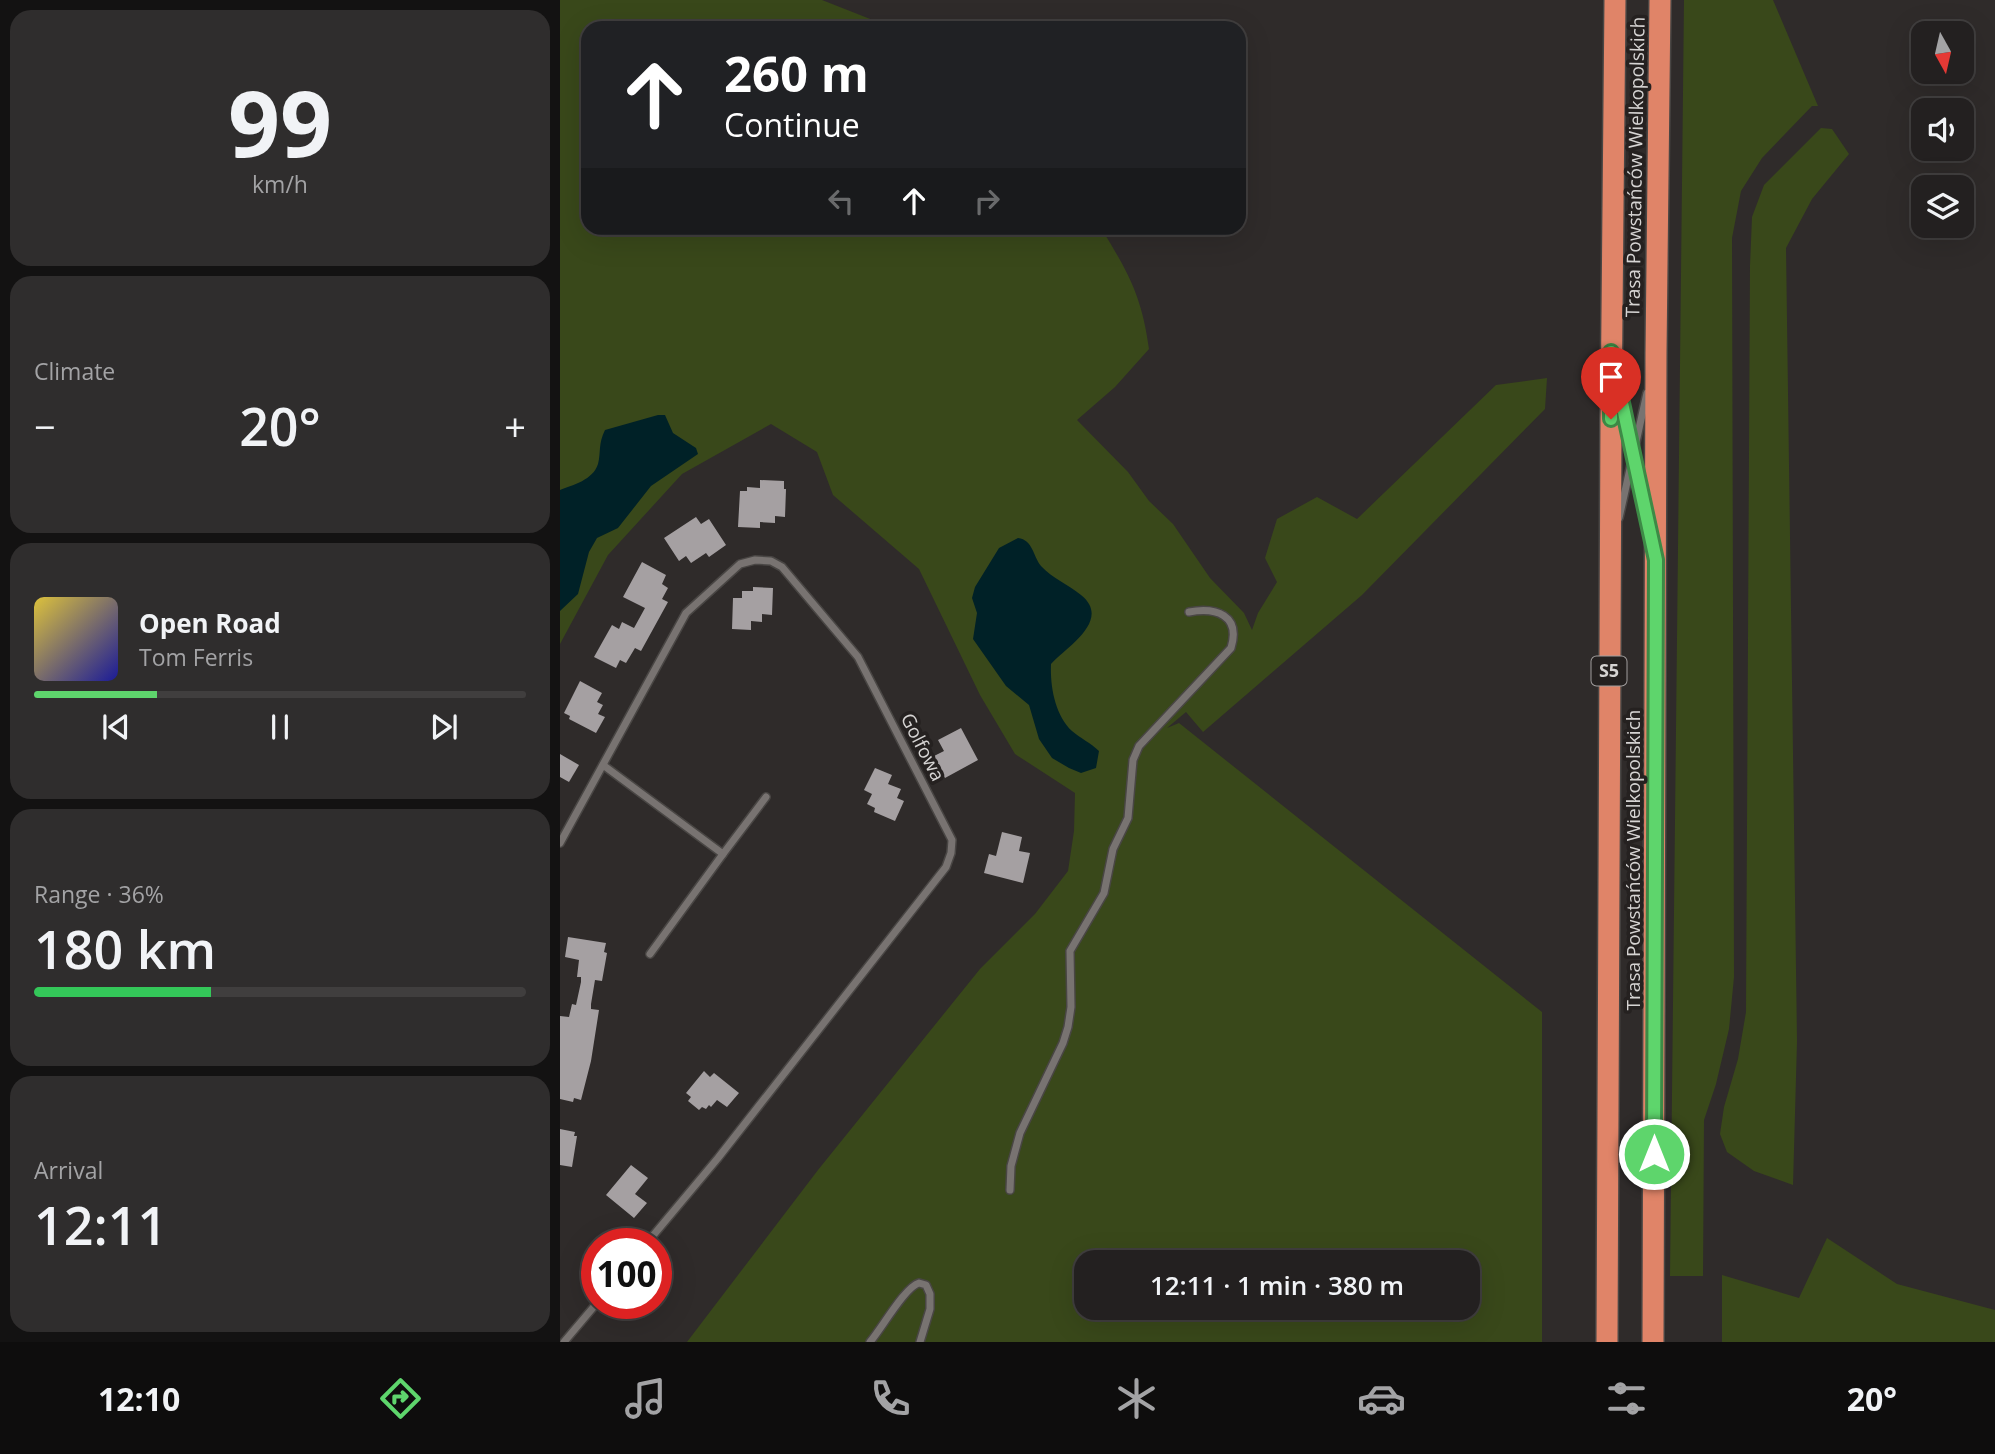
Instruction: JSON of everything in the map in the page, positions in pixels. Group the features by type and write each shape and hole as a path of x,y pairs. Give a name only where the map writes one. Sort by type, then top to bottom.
{"highway":[{"name":"Trasa Powstańców Wielkopolskich","path":"1607,1342 1615,0"},
{"name":"Trasa Powstańców Wielkopolskich","path":"1653,1342 1656,353 1660,0"}],"lane":[{"path":"1611,352 1656,560"},
{"path":"1610,559 1656,353"},
{"name":"Golfowa","path":"560,843 686,614 740,564 755,560 771,561 782,567 858,657 952,840 946,867 718,1158 659,1228"},
{"path":"1010,1190 1011,1166 1020,1133 1068,1027 1071,1007 1070,951 1104,893 1113,849 1128,818 1133,760 1139,746 1231,648 1234,638 1232,626 1225,615 1213,610 1189,612"},
{"path":"603,765 723,854"},
{"path":"650,954 766,797"},
{"path":"870,1342 907,1290 919,1283 926,1285 931,1301 919,1342"},
{"path":"564,1342 583,1319"}],"green space":[{"path":"560,0 822,0 875,21 581,21 581,235 1105,235 1138,299 1149,349 1115,387 1077,420 1128,472 1149,501 1173,524 1210,578 1244,613 1252,630 1258,613 1277,582 1265,558 1277,519 1317,497 1357,519 1496,385 1547,378 1545,409 1362,595 1203,732 1186,712 1167,728 1179,723 1542,1012 1542,1342 687,1342 818,1170 980,969 1035,914 1068,871 1074,831 1075,793 1015,754 980,695 919,569 833,495 817,452 771,424 682,474 608,555 560,644"},
{"path":"1684,0 1773,0 1818,106 1812,106 1762,158 1741,191 1732,238 1734,977 1729,1029 1704,1120 1703,1276 1670,1276"},
{"path":"1821,128 1832,129 1849,154 1812,199 1786,248 1797,1041 1793,1185 1754,1171 1727,1152 1720,1134 1746,1012 1752,217 1764,185"},
{"path":"1827,1238 1897,1284 1995,1310 1995,1342 1722,1342 1722,1275 1799,1298"}],"water":[{"path":"665,415 673,433 696,448 698,454 651,486 618,528 597,538 589,552 578,594 560,611 560,490 582,481 595,470 605,430"},
{"path":"1018,538 1030,545 1046,571 1081,595 1089,604 1092,614 1084,632 1051,664 1051,681 1061,717 1072,731 1099,751 1096,768 1081,773 1052,758 1039,739 1029,705 1006,686 973,639 977,613 972,598 975,587 999,548"}],"building":[{"path":"760,480 784,481 785,517 775,516 775,523 760,522 760,528 738,527 740,491 747,491 747,487 760,488"},
{"path":"696,517 701,524 709,519 726,545 709,557 706,553 691,563 686,556 679,561 664,538"},
{"path":"642,562 666,575 662,584 668,588 662,599 668,602 641,651 635,648 626,663 620,660 616,668 594,657 612,625 619,629 622,622 634,628 645,608 623,597"},
{"path":"753,587 773,588 772,615 762,614 762,622 751,621 751,630 732,629 733,598 742,598 742,591 753,591"},
{"path":"580,681 602,693 597,702 603,705 598,714 605,717 596,733 569,719 570,716 564,713"},
{"path":"961,728 978,760 945,778 934,756 944,751 938,740"},
{"path":"560,754 579,765 569,782 560,777"},
{"path":"875,768 892,775 888,784 901,789 897,798 904,801 895,821 874,812 875,808 867,804 872,794 864,790"},
{"path":"1002,832 1022,837 1019,851 1030,853 1023,883 984,873 989,854 996,856"},
{"path":"568,937 606,943 604,952 607,953 602,981 595,980 591,1004 591,1009 599,1010 591,1061 581,1100 574,1098 573,1102 560,1099 560,1016 569,1017 572,1004 576,1005 581,982 581,977 577,977 579,960 565,957"},
{"path":"704,1071 710,1077 714,1073 739,1093 727,1107 717,1100 711,1107 709,1105 706,1109 702,1107 699,1110 688,1101 691,1097 686,1093"},
{"path":"560,1129 575,1132 574,1136 577,1136 572,1167 560,1165"},
{"path":"631,1165 648,1178 635,1194 647,1203 634,1218 606,1195"}],"route":[{"path":"1611,419 1611,352 1656,560 1654,1154"}]}
